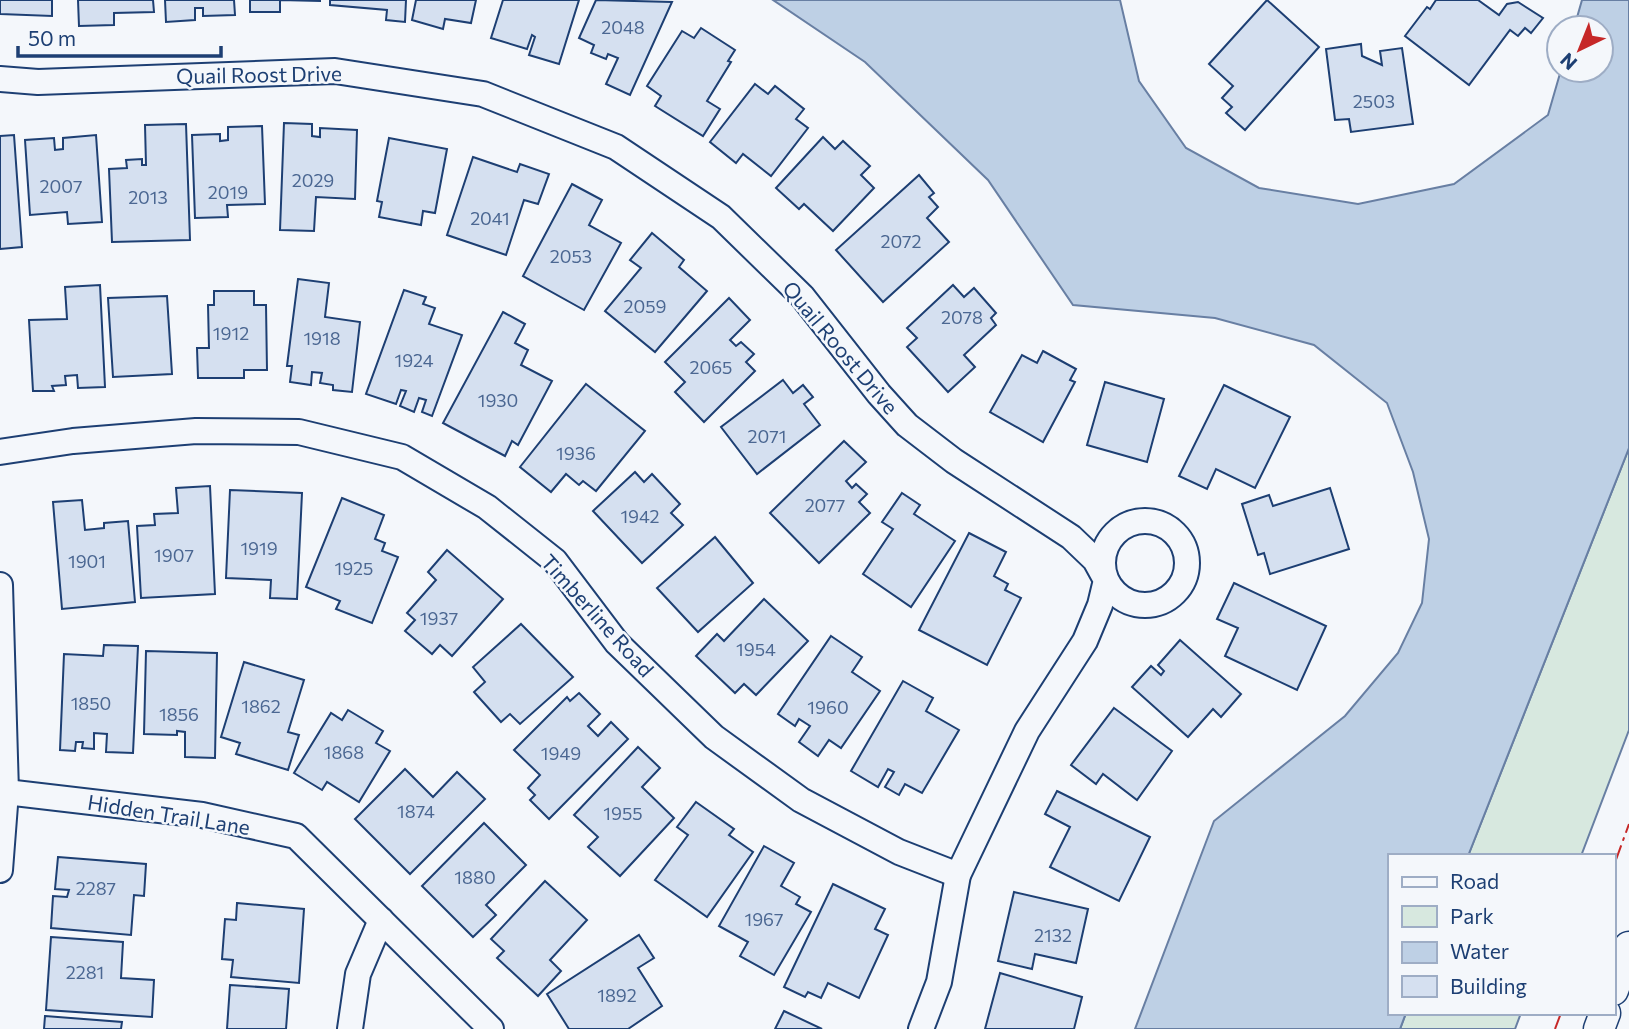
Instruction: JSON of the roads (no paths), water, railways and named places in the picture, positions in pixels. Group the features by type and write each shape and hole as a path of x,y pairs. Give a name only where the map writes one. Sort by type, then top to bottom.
{"street":[{"name":"Quail Roost Drive","path":"0,79 38,82 335,71 483,94 617,147 721,217 802,296 879,394 907,425 954,461 1071,537 1095,560 1106,580 1100,605 1085,641 1027,731 958,875 939,982 921,1029"},
{"name":"Timberline Road","path":"0,453 73,441 196,431 299,432 402,457 487,507 555,561 617,643 714,737 801,800 898,852 958,875"},
{"path":"0,585 6,792 0,870"},
{"name":"Hidden Trail Lane","path":"6,792 202,815 296,836 491,1029"},
{"path":"349,1029 358,974 381,920"},
{"path":"1615,985 1629,947"}],"water":[{"path":"773,0 1120,0 1139,81 1186,148 1259,188 1358,204 1454,184 1548,115 1557,84 1615,84 1615,14 1578,14 1582,0 1629,0 1629,448 1469,854 1388,854 1388,1015 1405,1015 1400,1029 1135,1029 1214,821 1345,716 1398,653 1422,603 1429,539 1413,472 1387,403 1314,345 1215,318 1073,305 988,180 865,62"}]}
